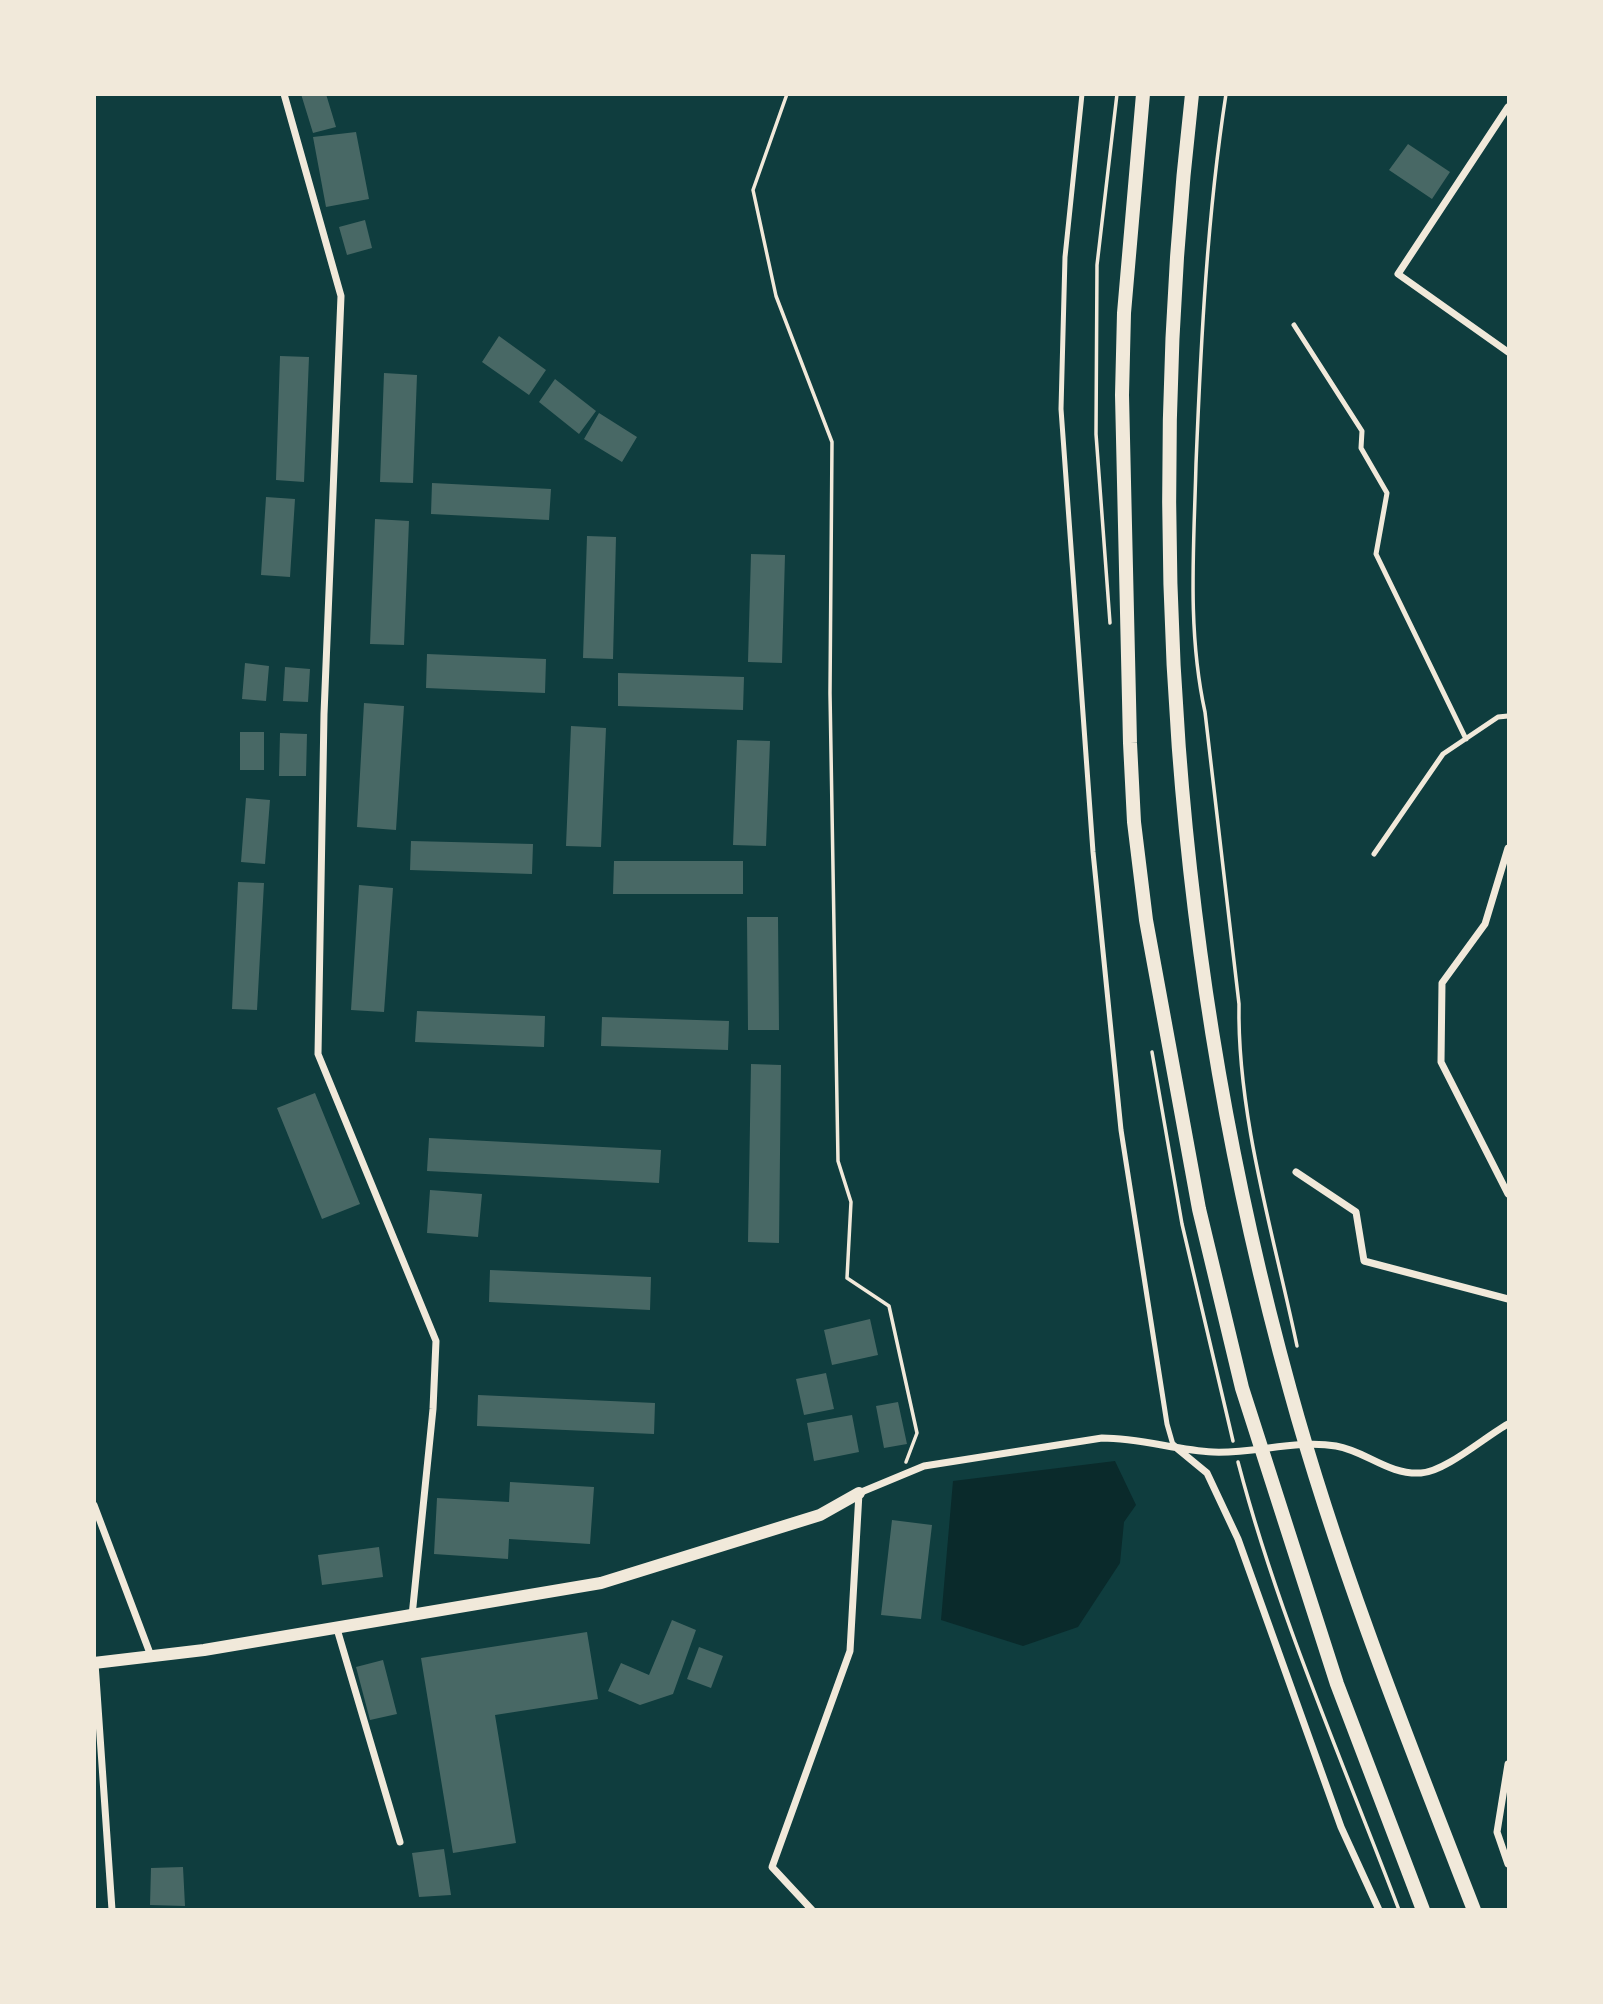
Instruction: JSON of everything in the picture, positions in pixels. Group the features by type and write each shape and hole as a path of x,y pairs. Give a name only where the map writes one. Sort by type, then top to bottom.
{"main road":[{"path":"1143,94 1124,313 1122,395 1124,557 1134,822 1146,920 1199,1209 1242,1388 1337,1684 1423,1909"},
{"path":"1192,94 1178,210 1169,474 1177,727 1194,900 1216,1056 1245,1209 1313,1470 1369,1639 1474,1909"}],"street":[{"path":"284,94 341,296 324,714 318,1054 364,1160 436,1341 433,1409 412,1616"},
{"path":"1508,107 1398,274 1508,352"},
{"path":"1508,848 1485,924 1442,983 1441,1062 1508,1194"},
{"path":"1296,1172 1356,1212 1364,1261 1508,1299"},
{"path":"111,1909 95,1663 337,1629 601,1583 820,1515 859,1493 924,1466 1102,1438 1213,1452 1332,1445 1357,1450 1380,1465 1423,1474 1453,1460 1508,1424"},
{"path":"1173,1445 1207,1473 1238,1539 1341,1827 1379,1909"},
{"path":"812,1909 772,1867 850,1651 859,1493"},
{"path":"94,1505 151,1656"},
{"path":"337,1629 400,1842"},
{"path":"1508,1764 1497,1832 1508,1864"}],"lane":[{"path":"1082,94 1065,257 1062,423 1093,852 1121,1130 1167,1424 1173,1445"},
{"path":"1294,325 1362,432 1361,448 1387,493 1376,554 1466,739"},
{"path":"1374,854 1443,754 1498,717 1508,716"}],"path":[{"path":"787,94 754,190 776,296 832,442 830,693 838,1161 851,1202 847,1278 889,1306 917,1433 901,1476"},
{"path":"1226,94 1214,173 1201,328 1192,592 1195,666 1205,712 1239,1004 1238,1043 1256,1152 1298,1351"},
{"path":"1220,1392 1233,1443"},
{"path":"1237,1456 1309,1675 1398,1907 1394,1909"}],"water":[{"path":"1115,1461 1136,1505 1124,1522 1120,1563 1078,1627 1023,1646 941,1620 953,1481"}],"building":[{"path":"301,94 326,94 336,127 313,133"},
{"path":"356,132 369,199 326,207 313,137"},
{"path":"1408,144 1450,172 1432,199 1389,170"},
{"path":"365,220 372,248 347,255 339,227"},
{"path":"499,336 546,370 529,395 482,362"},
{"path":"280,356 309,357 304,482 276,480"},
{"path":"384,373 417,375 413,483 380,482"},
{"path":"555,379 596,411 579,434 539,402"},
{"path":"599,413 637,437 622,462 584,439"},
{"path":"432,483 551,489 549,520 431,514"},
{"path":"266,497 295,499 290,577 261,575"},
{"path":"375,519 409,521 404,645 370,644"},
{"path":"587,536 616,537 613,659 583,658"},
{"path":"751,554 785,555 782,663 748,662"},
{"path":"427,654 546,659 545,693 426,688"},
{"path":"245,663 269,666 266,701 242,699"},
{"path":"285,667 310,669 308,702 283,701"},
{"path":"618,673 744,677 743,710 618,706"},
{"path":"364,703 404,706 396,830 357,827"},
{"path":"571,726 606,728 601,847 566,846"},
{"path":"240,732 264,732 264,770 240,770"},
{"path":"280,733 307,734 306,776 279,776"},
{"path":"737,740 770,741 766,846 733,845"},
{"path":"246,798 270,800 265,864 241,862"},
{"path":"411,841 533,844 532,874 410,870"},
{"path":"614,861 743,861 743,894 613,894"},
{"path":"238,882 264,883 257,1010 232,1009"},
{"path":"359,885 393,888 384,1012 351,1010"},
{"path":"747,917 778,917 779,1030 748,1030"},
{"path":"417,1011 545,1016 544,1047 415,1042"},
{"path":"602,1017 729,1021 728,1050 601,1046"},
{"path":"751,1064 781,1065 779,1243 748,1242"},
{"path":"315,1093 360,1204 322,1219 277,1108"},
{"path":"429,1138 661,1150 659,1183 427,1171"},
{"path":"430,1190 482,1194 478,1237 427,1233"},
{"path":"490,1270 651,1277 650,1310 489,1302"},
{"path":"870,1319 878,1355 832,1365 824,1330"},
{"path":"826,1373 834,1409 804,1415 796,1379"},
{"path":"478,1395 655,1403 654,1434 477,1426"},
{"path":"898,1402 907,1444 884,1448 876,1406"},
{"path":"852,1415 859,1452 814,1461 807,1423"},
{"path":"510,1482 594,1487 590,1544 509,1539 508,1559 434,1554 437,1498 509,1502"},
{"path":"892,1520 932,1525 921,1619 881,1615"},
{"path":"379,1547 383,1577 322,1585 318,1555"},
{"path":"672,1620 696,1630 673,1694 640,1705 608,1691 621,1663 649,1675"},
{"path":"587,1632 598,1699 495,1715 516,1843 453,1853 421,1658"},
{"path":"699,1647 723,1656 711,1688 687,1679"},
{"path":"383,1660 397,1714 370,1720 356,1667"},
{"path":"444,1849 451,1895 419,1897 412,1853"},
{"path":"183,1867 185,1906 150,1905 151,1868"}]}
